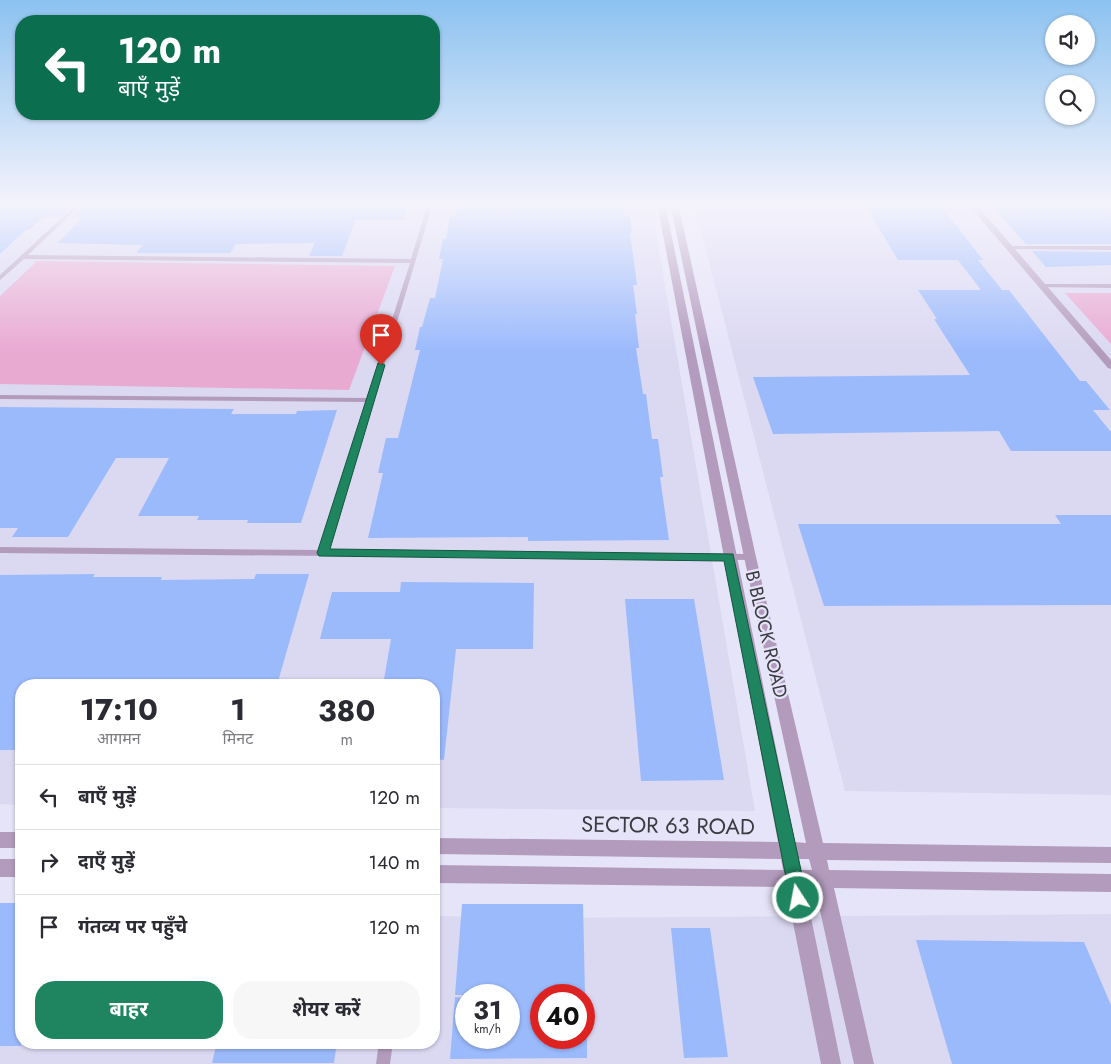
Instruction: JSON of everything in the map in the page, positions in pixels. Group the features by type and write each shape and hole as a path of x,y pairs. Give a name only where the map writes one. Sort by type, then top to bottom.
{"street":[{"name":"B BLOCK ROAD","path":"671,253 729,557 831,1064"},
{"name":"B BLOCK ROAD","path":"685,253 750,557 864,1064"},
{"path":"1014,253 1111,366"},
{"path":"0,840 15,840"},
{"name":"SECTOR 63 ROAD","path":"440,846 1111,855"},
{"path":"0,868 15,868"},
{"path":"440,874 1111,883"}],"lane":[{"path":"0,278 28,253"},
{"path":"323,553 415,253"},
{"path":"23,257 413,260"},
{"path":"1041,285 1111,286"},
{"path":"0,398 370,400"},
{"path":"0,550 750,557"},
{"path":"383,1064 385,1049"}],"shaded area":[{"path":"0,253 659,253 755,811 440,808 440,679 15,679 15,805 0,804"},
{"path":"707,253 1111,253 1111,795 845,791"},
{"path":"37,261 395,266 349,390 0,384 0,296"},
{"path":"1065,293 1111,293 1111,344"},
{"path":"0,910 15,911 15,1049 440,1049 440,916 550,918 1111,914 1111,1064 0,1064"}],"building":[{"path":"136,253 230,253 230,253"},
{"path":"311,253 343,253 342,256 309,256"},
{"path":"440,253 633,253 637,285 633,285 639,348 636,348 643,394 646,394 652,439 658,439 663,477 660,477 669,540 528,541 528,537 368,538 383,473 378,473 386,438 398,438 420,350 415,350 420,327 422,327 430,298 435,298 443,259 439,259"},
{"path":"894,253 977,253 983,260 978,260 1002,290 1009,290 1080,381 1086,381 1110,410 1093,410 1111,432 1111,451 1011,451 999,431 773,434 753,377 970,375 918,290 981,290 958,260 898,260"},
{"path":"1033,253 1111,253 1111,265 1046,267"},
{"path":"0,407 234,409 231,414 296,414 297,411 337,410 301,523 247,523 248,520 197,520 199,516 138,516 169,458 116,458 68,537 12,537 18,528 0,528"},
{"path":"1055,515 1111,515 1111,605 824,606 798,524 1061,524"},
{"path":"95,574 93,577 162,577 161,580 254,579 256,574 309,574 279,679 15,679 15,750 0,750 0,575"},
{"path":"401,582 534,583 533,649 456,649 444,760 440,760 440,679 384,679 391,639 320,639 332,592 400,592"},
{"path":"625,599 694,599 724,780 641,781"},
{"path":"0,903 15,903 15,1046 0,1046"},
{"path":"462,904 583,904 585,984 530,984 530,1049 587,1049 587,1058 450,1059 455,997 455,1049 520,1049 520,984 456,984"},
{"path":"671,928 710,928 728,1057 684,1058"},
{"path":"916,940 1084,942 1111,1005 1111,1064 952,1064"},
{"path":"215,1049 336,1049 334,1063 212,1063"}],"route":[{"path":"381,365 323,553 729,557 798,898"}]}
